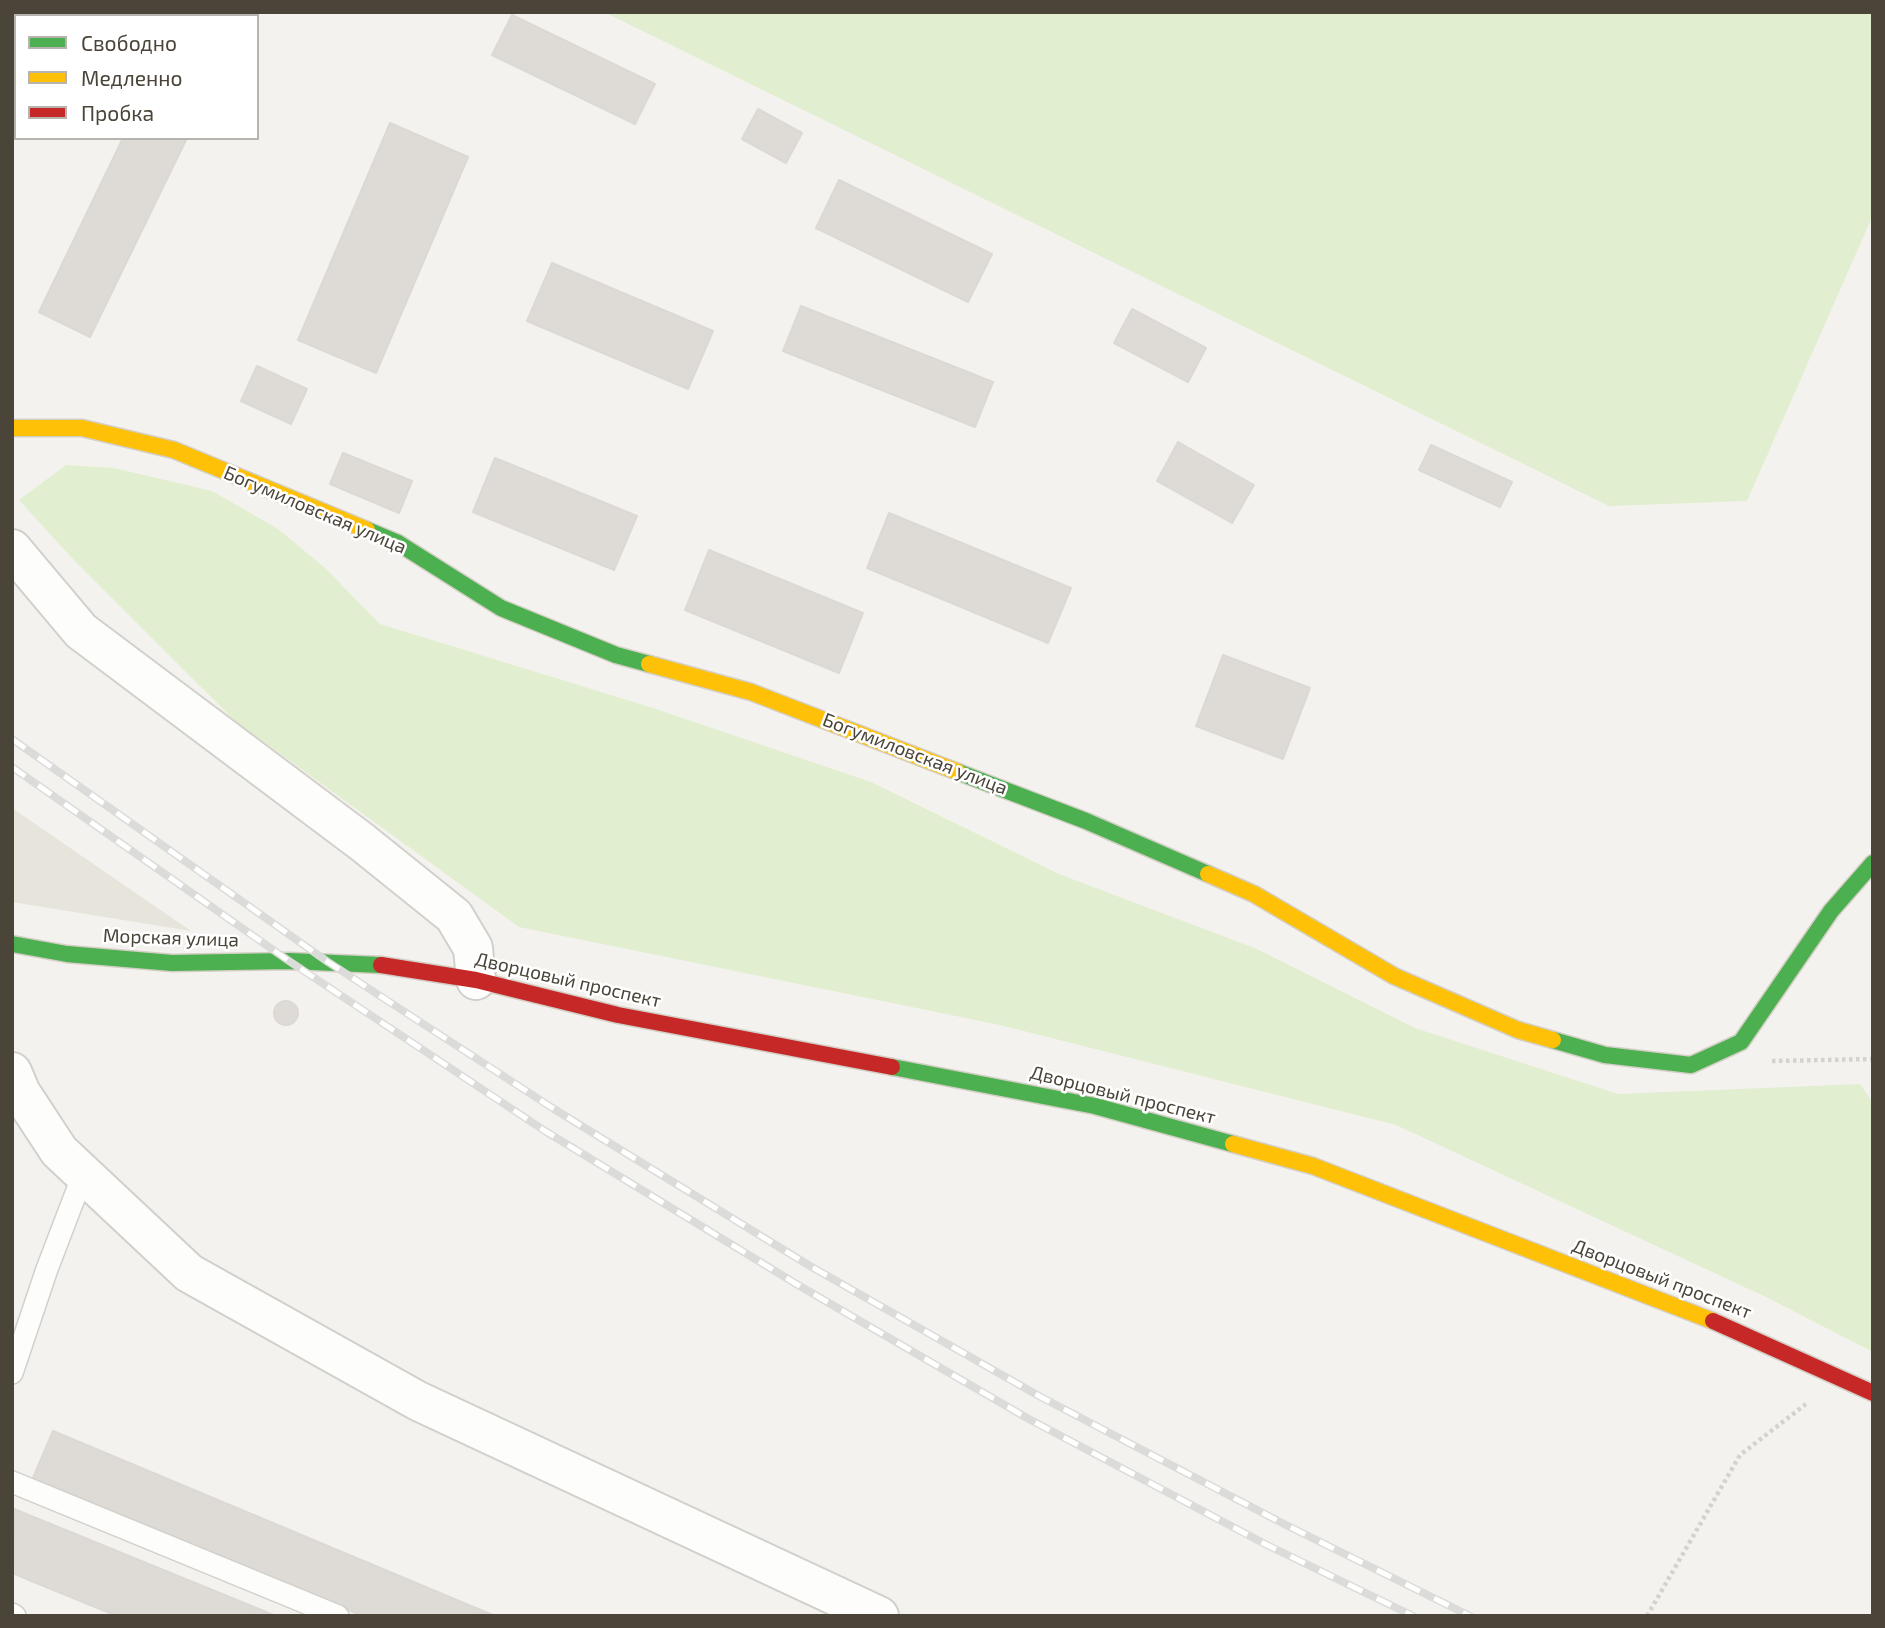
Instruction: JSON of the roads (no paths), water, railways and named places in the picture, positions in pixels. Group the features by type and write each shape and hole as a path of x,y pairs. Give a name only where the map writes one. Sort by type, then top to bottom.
{"street":[{"name":"Богумиловская улица","path":"12,428 82,428 174,450 398,543 501,608 616,655 751,692 1086,821 1254,894 1394,976 1518,1030 1605,1055 1691,1065 1741,1042 1831,911 1873,863"},
{"path":"12,549 81,631 362,842 454,916 473,948 476,980"},
{"name":"Морская улица","path":"12,944 67,954 172,963 328,962"},
{"name":"Дворцовый проспект","path":"328,962 395,965 476,980 618,1015 1095,1106 1313,1166 1732,1328 1873,1393"},
{"path":"12,1072 21,1093 59,1151 189,1273 406,1394 866,1612"}],"lane":[{"path":"12,1373 83,1175"},
{"path":"12,1482 338,1616"}],"railway":[{"path":"12,739 328,962 554,1109 810,1266 1039,1396 1284,1524 1470,1616"},
{"path":"12,767 289,961 545,1131 798,1285 1027,1418 1267,1545 1413,1616"}]}
